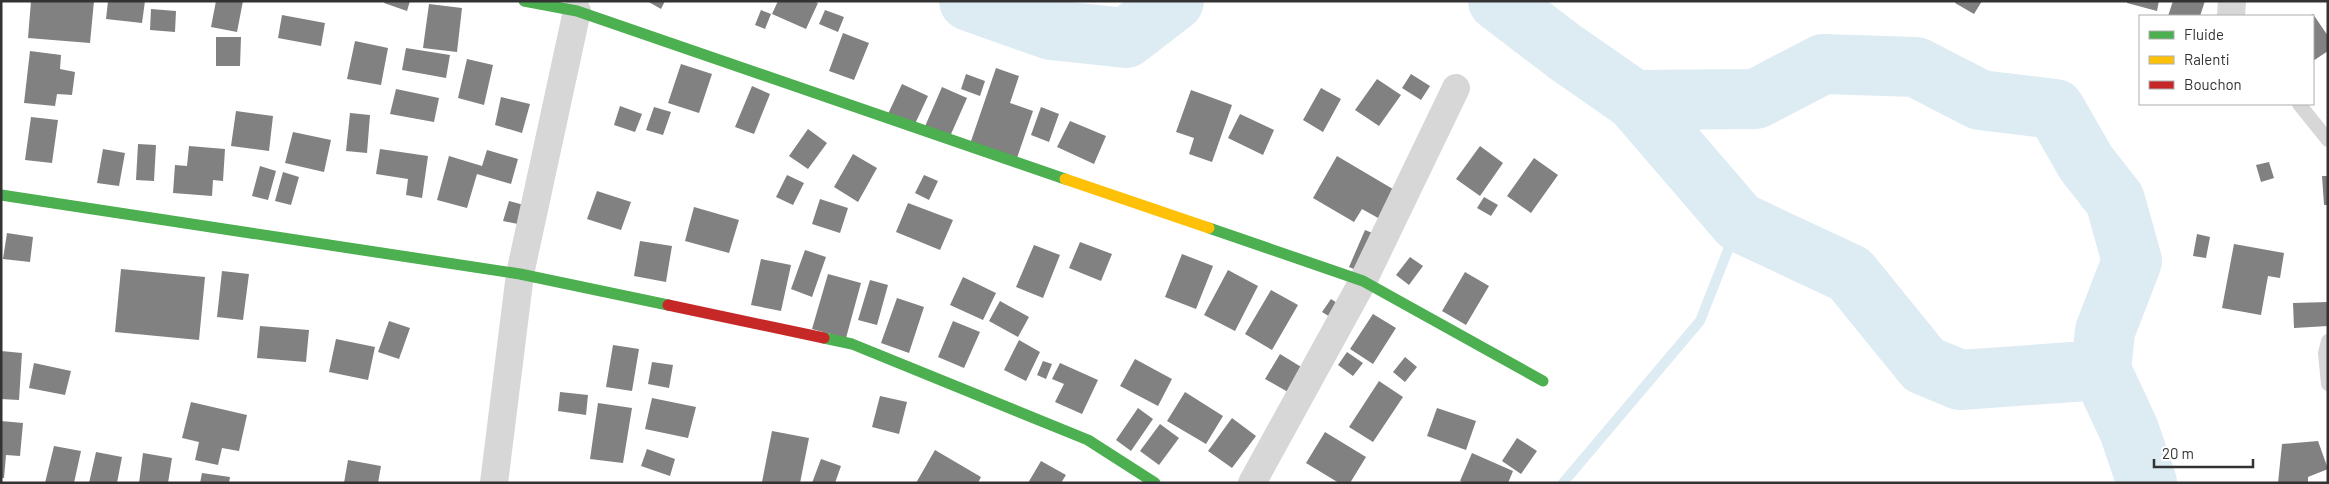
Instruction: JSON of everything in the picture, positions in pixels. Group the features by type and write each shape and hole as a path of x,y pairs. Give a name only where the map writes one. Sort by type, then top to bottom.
{"street":[{"path":"524,1 577,11 1363,281 1543,381"},
{"path":"2231,15 2232,1"},
{"path":"494,483 520,274 577,11"},
{"path":"1252,483 1363,281 1456,88"},
{"path":"1,195 520,274 852,344 1088,440 1155,483"}],"lane":[{"path":"2300,105 2328,140"},
{"path":"2328,341 2326,353 2328,384"}],"building":[{"path":"31,1 94,1 90,43 28,38"},
{"path":"108,1 145,1 142,23 106,19"},
{"path":"216,1 243,1 237,32 211,27"},
{"path":"385,1 410,1 407,11 384,3"},
{"path":"647,1 665,1 661,9"},
{"path":"778,1 813,1 818,3 806,29 772,14"},
{"path":"1956,1 1982,1 1974,14 1955,3"},
{"path":"2127,1 2159,1 2157,11 2127,3"},
{"path":"2173,1 2205,1 2200,15 2168,15"},
{"path":"429,4 462,8 457,52 423,48"},
{"path":"151,9 176,11 175,32 150,30"},
{"path":"761,10 771,14 765,29 755,25"},
{"path":"825,10 844,17 838,32 819,24"},
{"path":"282,15 325,23 321,46 278,38"},
{"path":"2314,15 2328,36 2328,51 2314,60"},
{"path":"843,33 869,43 854,80 829,71"},
{"path":"216,37 241,37 240,66 216,66"},
{"path":"355,41 388,48 381,85 347,79"},
{"path":"406,48 450,55 446,78 402,70"},
{"path":"30,51 61,55 60,69 75,72 72,95 57,94 55,106 24,103"},
{"path":"467,59 493,65 484,105 458,98"},
{"path":"681,64 712,74 699,113 668,103"},
{"path":"996,68 1019,76 1010,103 1033,111 1017,158 970,144"},
{"path":"966,74 985,81 980,96 961,89"},
{"path":"1411,74 1430,86 1421,100 1402,88"},
{"path":"1377,79 1401,95 1379,126 1355,110"},
{"path":"902,84 928,96 914,126 888,114"},
{"path":"752,86 770,94 754,134 735,127"},
{"path":"942,87 967,98 948,141 923,131"},
{"path":"1321,88 1341,99 1323,132 1303,120"},
{"path":"396,89 439,98 434,122 390,114"},
{"path":"1191,90 1232,105 1212,162 1189,154 1194,138 1176,132"},
{"path":"501,97 530,104 522,133 495,125"},
{"path":"620,106 642,114 635,132 614,125"},
{"path":"654,107 671,112 663,135 646,130"},
{"path":"1041,107 1059,114 1049,142 1031,135"},
{"path":"236,111 273,116 269,151 231,146"},
{"path":"350,113 370,115 367,153 346,151"},
{"path":"1240,114 1274,130 1263,155 1228,138"},
{"path":"31,117 58,120 52,163 25,160"},
{"path":"1070,121 1106,136 1094,164 1057,147"},
{"path":"808,129 827,143 808,169 789,156"},
{"path":"293,132 331,140 324,172 285,163"},
{"path":"138,144 156,145 154,181 136,180"},
{"path":"189,146 225,149 223,181 213,180 212,196 173,193 175,165 187,166"},
{"path":"1480,146 1503,163 1480,196 1456,179"},
{"path":"103,149 125,153 119,186 97,183"},
{"path":"380,149 428,156 422,198 406,195 408,179 376,174"},
{"path":"487,150 518,159 511,184 477,174 467,208 437,200 449,156 482,166"},
{"path":"853,154 877,168 858,202 834,187"},
{"path":"1337,156 1403,195 1387,223 1362,209 1354,222 1313,198"},
{"path":"1534,158 1558,175 1531,213 1507,196"},
{"path":"2269,162 2274,178 2261,182 2256,165"},
{"path":"260,166 276,171 268,200 252,196"},
{"path":"283,172 299,177 291,205 275,201"},
{"path":"787,175 804,183 793,205 776,197"},
{"path":"924,175 938,181 929,200 915,193"},
{"path":"2322,176 2328,176 2328,205 2324,205"},
{"path":"597,191 631,202 621,230 587,219"},
{"path":"1484,197 1498,205 1491,216 1477,208"},
{"path":"820,199 848,208 840,233 812,224"},
{"path":"509,201 524,205 518,224 503,221"},
{"path":"908,203 953,220 940,250 896,232"},
{"path":"694,207 739,220 729,253 685,241"},
{"path":"1365,230 1390,240 1374,278 1349,267"},
{"path":"7,233 33,237 30,262 3,259"},
{"path":"2197,234 2210,237 2206,258 2193,256"},
{"path":"640,241 672,246 666,282 634,276"},
{"path":"1080,242 1112,254 1101,281 1069,268"},
{"path":"2234,244 2284,253 2280,278 2268,276 2261,315 2222,308"},
{"path":"1034,245 1060,255 1043,298 1016,287"},
{"path":"805,250 826,257 812,297 791,289"},
{"path":"1182,254 1213,266 1196,309 1165,297"},
{"path":"1410,257 1423,266 1409,285 1396,275"},
{"path":"761,259 791,265 781,311 751,305"},
{"path":"121,269 205,277 199,340 115,332"},
{"path":"1228,270 1258,286 1235,331 1204,315"},
{"path":"222,271 249,274 243,320 217,317"},
{"path":"1465,272 1489,286 1466,325 1442,311"},
{"path":"828,274 861,283 846,338 812,329"},
{"path":"963,277 996,293 983,320 950,305"},
{"path":"870,280 888,285 877,325 858,320"},
{"path":"1271,290 1298,305 1272,350 1245,334"},
{"path":"897,298 924,307 909,353 881,343"},
{"path":"1331,299 1343,307 1335,320 1322,312"},
{"path":"1000,301 1029,317 1018,337 989,321"},
{"path":"2328,302 2328,326 2294,328 2293,303"},
{"path":"1373,314 1396,328 1373,364 1350,349"},
{"path":"389,321 410,328 399,359 378,352"},
{"path":"953,321 980,332 964,368 938,357"},
{"path":"260,326 309,330 306,362 257,358"},
{"path":"336,339 375,347 368,380 329,372"},
{"path":"1019,340 1040,352 1026,381 1004,370"},
{"path":"613,345 639,349 632,391 606,387"},
{"path":"1,351 22,353 19,400 1,399"},
{"path":"1347,352 1363,363 1353,376 1338,365"},
{"path":"1280,354 1316,376 1302,400 1265,379"},
{"path":"1405,357 1417,367 1405,382 1393,372"},
{"path":"1135,359 1172,379 1158,406 1120,386"},
{"path":"1043,361 1052,364 1046,379 1037,375"},
{"path":"652,362 673,365 669,388 648,384"},
{"path":"34,363 71,371 65,395 29,388"},
{"path":"1060,363 1098,380 1082,414 1055,402 1064,384 1052,379"},
{"path":"1379,381 1403,397 1373,442 1349,427"},
{"path":"560,392 588,395 586,415 558,411"},
{"path":"1185,392 1223,416 1206,444 1167,421"},
{"path":"880,396 907,402 899,434 872,427"},
{"path":"652,398 696,407 688,438 645,429"},
{"path":"191,402 247,415 239,451 222,448 218,465 195,460 199,442 182,438"},
{"path":"598,403 632,408 623,463 590,459"},
{"path":"1138,408 1153,419 1131,451 1116,440"},
{"path":"1437,408 1476,421 1466,450 1427,436"},
{"path":"1232,418 1256,436 1232,468 1208,451"},
{"path":"1,421 23,423 20,456 6,455 4,478 1,478"},
{"path":"1160,424 1179,438 1159,465 1140,451"},
{"path":"772,431 809,438 800,483 762,482"},
{"path":"1325,432 1366,457 1350,483 1339,483 1306,463"},
{"path":"1517,438 1537,451 1521,474 1502,461"},
{"path":"2318,441 2328,469 2308,477 2308,483 2278,483 2282,444"},
{"path":"54,446 81,451 74,483 45,483"},
{"path":"647,449 675,459 670,476 641,466"},
{"path":"935,450 981,477 978,483 916,483"},
{"path":"96,452 122,457 117,483 89,483"},
{"path":"143,453 172,458 168,483 139,483"},
{"path":"1472,453 1513,471 1508,483 1465,483 1460,481"},
{"path":"821,459 841,466 835,483 812,483"},
{"path":"348,460 381,466 378,483 344,483"},
{"path":"1041,461 1066,475 1061,483 1028,483"},
{"path":"202,473 230,477 229,483 200,483"}],"waterway":[{"path":"969,1 1051,30 1126,38 1174,1"},
{"path":"1498,1 1565,52 1634,100 1756,99 1823,64 1916,67 1980,100 2055,109 2086,163 2115,200 2132,261 2105,331 2101,370 2129,430 2147,483"},
{"path":"1634,100 1739,222 1850,274 1924,365 1960,380 2101,370"},
{"path":"1563,483 1700,321 1739,222"}],"traffic: fast":[{"path":"524,1 577,11 1065,179"},
{"path":"1,195 520,274 668,305"},
{"path":"1209,228 1363,281 1543,381"},
{"path":"824,338 852,344 1088,440 1155,483"}],"traffic: slow":[{"path":"1065,179 1209,228"}],"traffic: jam":[{"path":"668,305 824,338"}]}
